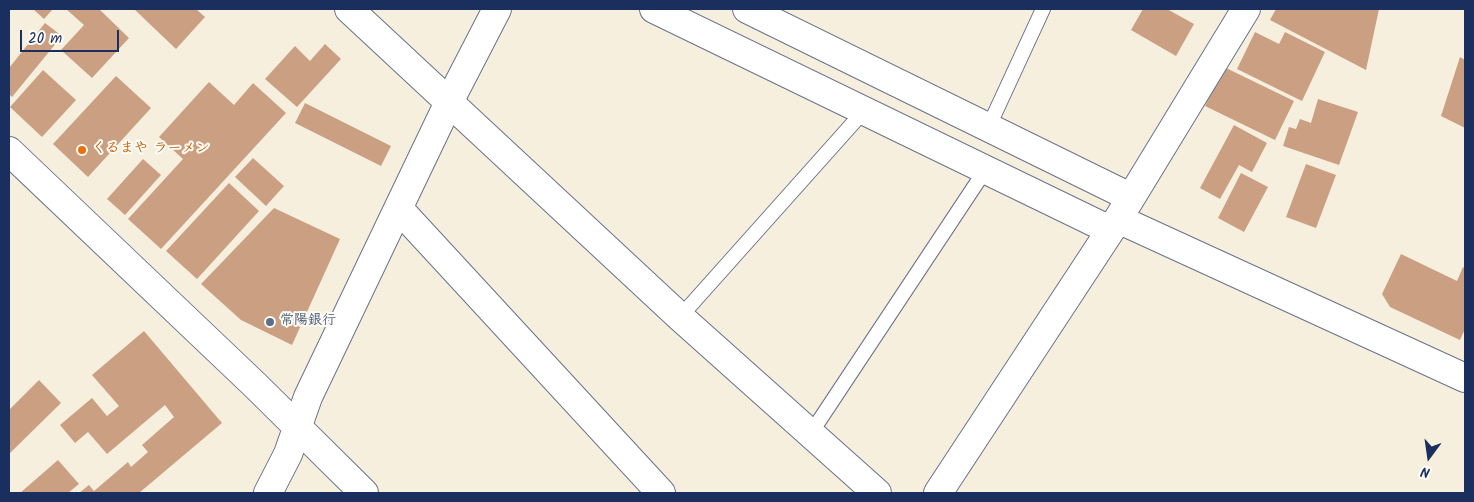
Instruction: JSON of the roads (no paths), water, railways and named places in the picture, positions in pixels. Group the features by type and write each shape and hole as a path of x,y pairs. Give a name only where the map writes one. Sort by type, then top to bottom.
{"street":[{"path":"349,9 450,100 680,317 877,493"},
{"path":"268,493 288,454 308,397 450,100 497,9"},
{"path":"654,9 863,112 986,169 1119,215 1465,378"},
{"path":"747,9 989,126 1119,215"},
{"path":"938,493 1119,215 1246,9"},
{"path":"9,151 364,493"},
{"path":"399,209 661,493"}],"lane":[{"path":"989,126 1044,9"},
{"path":"680,317 863,112"},
{"path":"811,433 986,169"}],"place":[{"name":"くるまや ラーメン","path":"82,150"},
{"name":"常陽銀行","path":"270,322"}]}
